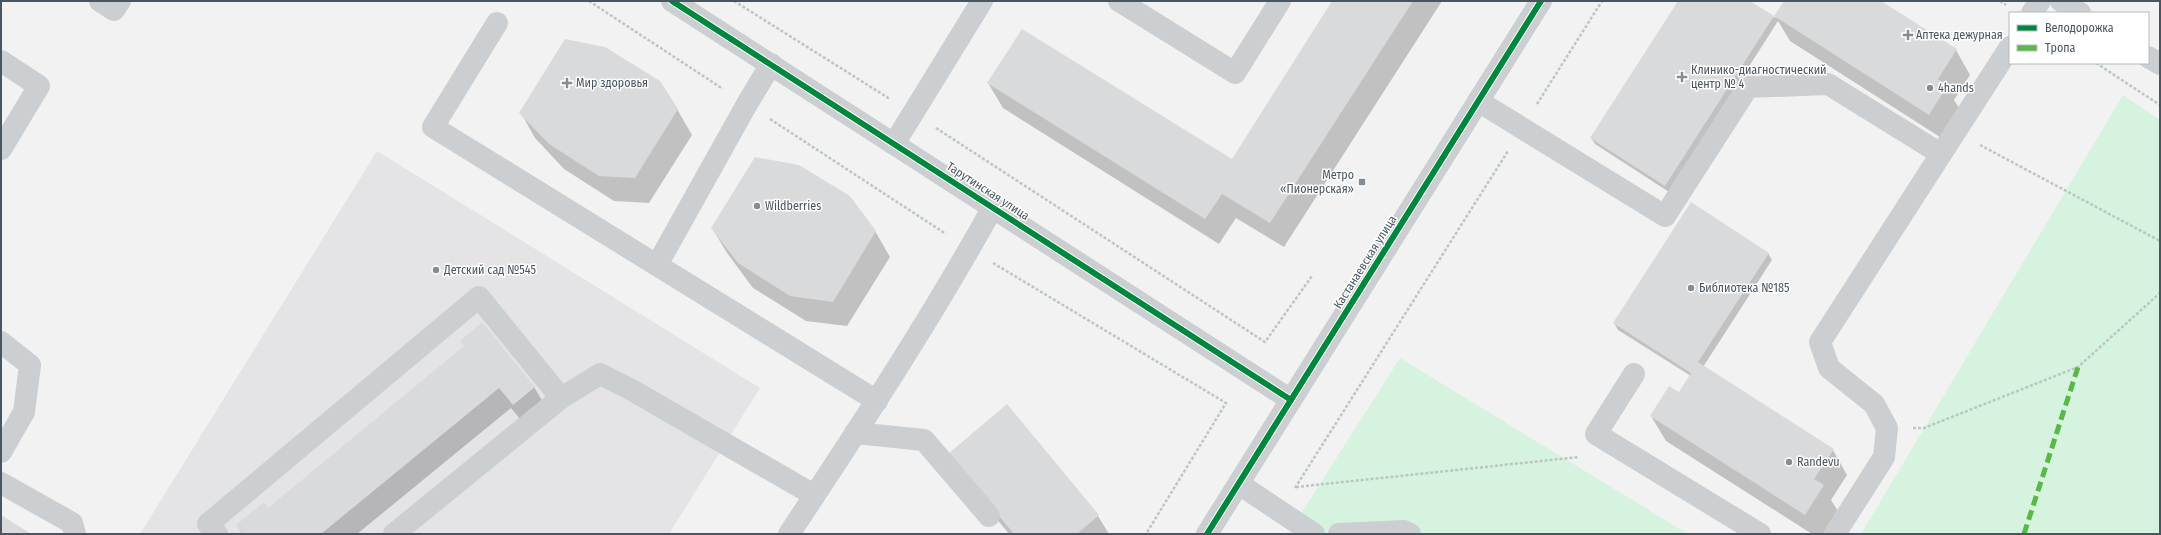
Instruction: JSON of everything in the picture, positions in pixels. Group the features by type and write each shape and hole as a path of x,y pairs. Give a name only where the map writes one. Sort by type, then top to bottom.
{"street":[{"path":"100,1 114,10 120,1"},
{"name":"Тарутинская улица","path":"672,1 1291,400"},
{"path":"894,144 982,1"},
{"path":"1119,1 1236,73 1280,1"},
{"name":"Кастанаевская улица","path":"1208,534 1541,1"},
{"path":"2033,12 2040,1"},
{"path":"2062,1 2078,12"},
{"path":"497,23 434,127 877,401"},
{"path":"1835,534 1884,457 1887,428 1874,404 1829,368 1820,342 2009,49"},
{"path":"2149,58 2160,64"},
{"path":"1,62 39,86 1,149"},
{"path":"657,265 771,64"},
{"path":"1478,101 1664,216 1748,87 1828,84 1941,154"},
{"path":"789,534 877,401 970,249 993,207"},
{"path":"217,534 208,524 480,297 561,398"},
{"path":"1,342 30,366 24,412 1,452"},
{"path":"394,534 561,398 600,374 814,495"},
{"path":"1634,374 1596,434 1760,534"},
{"path":"855,433 924,440 989,516"},
{"path":"1,483 72,523 75,534"},
{"path":"1239,484 1314,534"},
{"path":"1339,534 1404,531 1410,534"}],"path":[{"path":"734,1 913,113 1265,342 1312,276"},
{"path":"1280,512 1602,1"},
{"path":"2098,64 2160,105"},
{"path":"1956,132 2160,241"},
{"path":"1887,428 1924,428 2078,367 2160,293"},
{"path":"1296,487 1624,452"}],"shaded area":[{"name":"Детский сад №545","path":"377,151 760,388 669,534 140,534"}],"green space":[{"path":"2123,95 2160,120 2160,534 1861,534"},
{"path":"1400,358 1688,534 1288,534"}],"building":[{"path":"1332,1 1413,1 1270,223 1222,194 1205,219 987,83 1022,29 1232,159"},
{"name":"Клинико-диагностический центр № 4","path":"1678,1 1750,1 1774,16 1665,186 1590,138"},
{"path":"1784,1 1881,1 1957,49 1938,79 1947,86 1929,115 1774,16"},
{"path":"565,39 605,47 660,81 678,109 635,178 599,176 549,144 519,113"},
{"path":"755,157 799,165 850,196 876,231 833,302 790,296 738,263 711,228"},
{"path":"1691,202 1769,253 1698,362 1834,449 1814,479 1824,485 1805,515 1650,416 1669,386 1679,392 1691,373 1613,323"},
{"path":"482,322 535,387 513,405 499,388 321,534 243,534 236,525 264,502 268,508 464,346 460,341"},
{"path":"1007,404 1099,515 1077,534 1014,534 948,454"},
{"path":"1,515 31,534 1,534"}],"marked path":[{"path":"2024,534 2078,367"}],"cycle path":[{"path":"672,1 1291,400"},
{"path":"1207,534 1541,1"}],"place":[{"name":"Аптека дежурная","path":"1908,35"},
{"name":"Клинико-диагностический центр № 4","path":"1682,77"},
{"name":"Мир здоровья","path":"567,83"},
{"name":"4hands","path":"1930,88"},
{"name":"Метро «Пионерская»","path":"1362,182"},
{"name":"Wildberries","path":"757,206"},
{"name":"Детский сад №545","path":"436,270"},
{"name":"Библиотека №185","path":"1691,288"},
{"name":"Randevu","path":"1789,462"}]}
